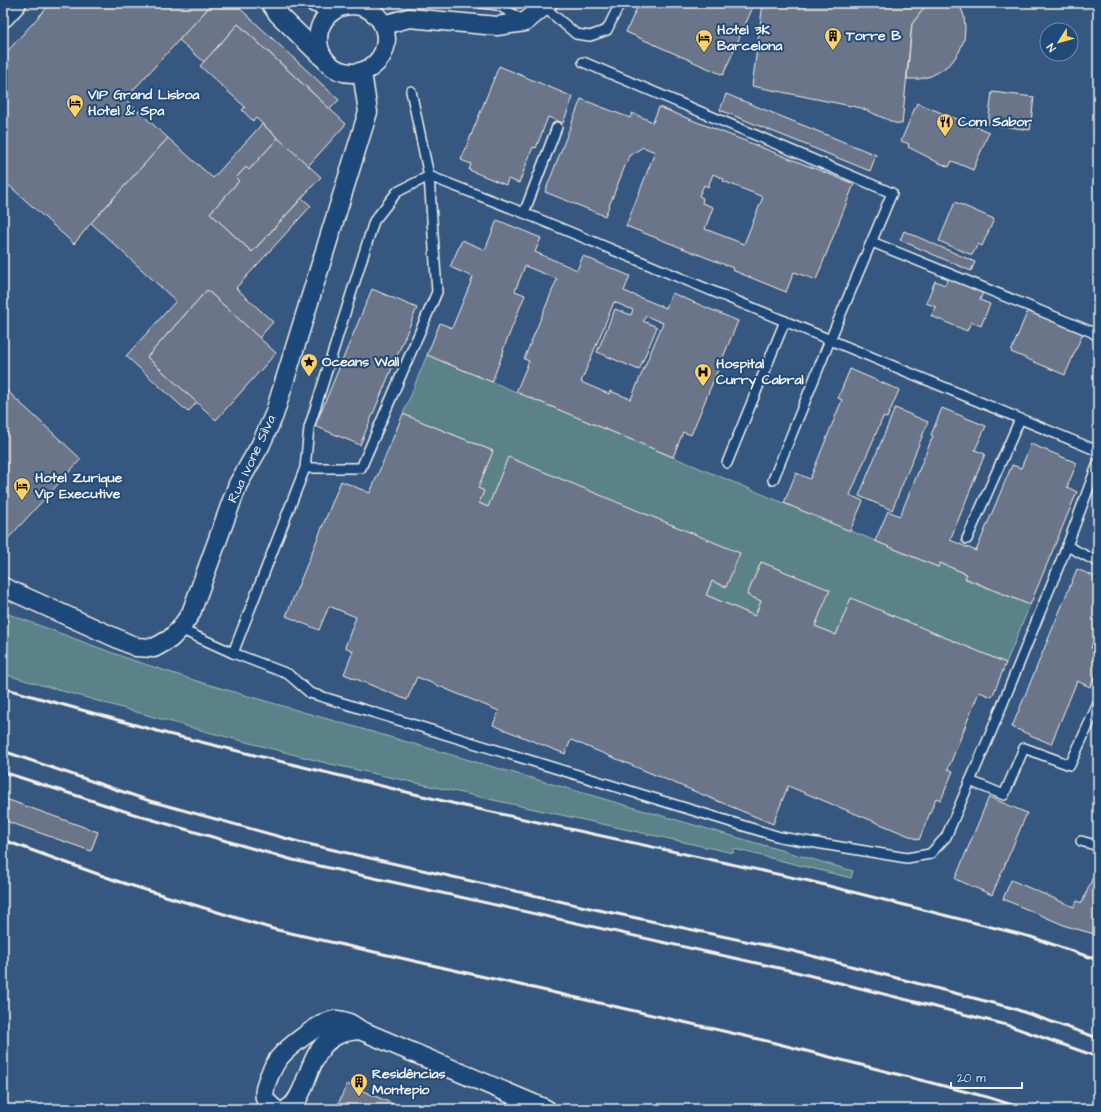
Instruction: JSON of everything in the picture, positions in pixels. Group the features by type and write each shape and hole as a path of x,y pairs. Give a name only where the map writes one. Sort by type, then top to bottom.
{"main road":[{"path":"3,16 15,3"}],"street":[{"path":"270,3 278,14 322,57 329,66 350,74 362,72 372,67 380,58 385,48 386,36 379,17 369,5 350,5 336,8 315,3"},
{"path":"383,25 409,18 497,26 525,22 546,5"},
{"path":"322,57 318,46 317,35 320,24 327,15 336,8"},
{"name":"Rua Ivone Silva","path":"3,587 136,647 154,648 170,639 180,629 191,613 238,484 260,446 274,415 368,112 362,72"},
{"path":"275,1109 267,1102 264,1097 264,1092 278,1059 311,1031 326,1022 335,1020 342,1020 350,1023 360,1030 546,1109"},
{"path":"287,1109 291,1107 299,1097 315,1057 327,1042 341,1033 360,1030"}],"lane":[{"path":"481,3 498,5 525,22"},
{"path":"546,5 576,34 590,36 607,30 620,3"},
{"path":"583,62 892,194 773,480"},
{"path":"305,468 361,468 437,292 429,176 411,91"},
{"path":"524,213 557,127"},
{"path":"233,653 305,468 309,428 374,221 397,192 429,176 524,213 1098,451"},
{"path":"872,242 1092,332 1098,337"},
{"path":"728,463 785,321"},
{"path":"967,538 1020,419"},
{"path":"180,629 233,653 288,674 310,693 788,838 907,858 930,854 946,837 1067,546 1098,463"},
{"path":"1067,546 1098,562"},
{"path":"970,781 1004,795 1024,748 1070,765 1098,704"},
{"path":"1081,840 1098,846"}],"green space":[{"path":"427,355 938,567 940,563 967,574 965,579 1030,605 1006,663 851,599 836,635 815,626 829,590 761,562 747,595 761,601 755,616 706,595 712,581 740,553 488,507 479,503 484,491 478,488 493,451 403,414"},
{"path":"3,612 129,659 203,683 853,871 851,878 734,849 733,853 326,763 189,727 3,674"}],"building":[{"name":"VIP Grand Lisboa Hotel & Spa","path":"51,3 213,3 125,99 168,138 91,223 74,244 3,180 3,56"},
{"path":"213,3 234,3 339,100 330,109 238,24 204,62 179,40"},
{"name":"Hotel 3K Barcelona","path":"639,3 744,3 753,7 723,75 626,32"},
{"name":"Torre B","path":"763,3 928,3 912,24 902,124 895,123 861,108 752,86"},
{"path":"928,3 959,3 964,16 964,40 959,52 952,62 942,70 931,76 919,79 907,79 912,24"},
{"path":"238,24 346,124 308,166 256,118 253,121 242,110 245,107 200,66"},
{"path":"499,66 573,97 563,123 548,117 536,148 533,147 519,183 508,179 506,185 469,170 471,164 461,160"},
{"path":"992,92 1034,97 1030,130 988,124"},
{"path":"726,94 876,155 870,171 720,110"},
{"path":"581,99 630,118 632,113 653,122 659,107 854,184 816,280 794,272 786,292 732,270 733,268 626,226 655,152 643,147 629,156 605,216 545,192","holes":["713,174 724,179 723,181 763,197 744,244 705,229 713,207 702,203 703,198 699,196 704,185 708,187"]},
{"name":"Com Sabor","path":"917,103 989,132 973,170 952,161 949,167 930,159 908,147 909,144 901,141"},
{"path":"262,124 278,138 249,170 246,167 236,178 239,181 210,213 252,252 302,198 311,206 236,288 273,322 259,338 207,290 147,357 197,402 188,412 126,356 176,301 91,223 168,138 213,178"},
{"path":"278,138 321,177 252,252 210,213 239,181 236,178 246,167 249,170"},
{"path":"955,202 994,219 982,246 978,244 972,255 939,241"},
{"path":"497,220 541,238 535,252 577,270 583,256 630,276 624,291 666,308 672,293 738,321 691,435 683,432 673,457 516,392 529,361 524,359 557,279 525,266 515,291 525,295 492,382 427,355 440,323 452,328 473,277 450,267 462,240 485,250","holes":["614,302 633,310 631,315 615,309 597,352 639,370 657,327 643,321 646,316 663,323 631,399 610,391 609,394 581,382"]},
{"path":"904,231 975,262 971,271 900,240"},
{"path":"948,277 983,292 980,300 990,304 981,326 971,322 967,331 931,316 936,307 926,303 935,281 945,285"},
{"path":"372,289 417,308 360,445 315,426"},
{"path":"207,290 276,353 216,420 147,357"},
{"path":"1028,310 1083,333 1065,375 1011,352"},
{"path":"850,369 899,390 887,418 883,417 850,495 863,501 850,531 784,503 796,473 810,479 842,400 838,398"},
{"name":"Hotel Zurique Vip Executive","path":"3,387 81,459 3,544"},
{"path":"895,408 928,422 892,510 859,496"},
{"path":"942,408 986,426 975,450 985,454 950,540 976,551 1012,465 1021,468 1031,444 1077,463 1067,487 1077,492 1030,605 965,578 967,574 940,563 938,567 875,541 888,511 900,516 933,436 931,435"},
{"path":"403,414 493,451 478,488 484,491 479,503 488,507 508,457 740,553 726,587 712,581 706,595 755,616 761,601 747,595 761,562 830,590 815,626 836,635 851,598 1006,663 992,697 979,692 948,769 953,771 941,800 936,798 919,840 788,786 773,824 571,740 565,754 493,725 499,711 417,677 407,700 344,674 353,651 345,647 356,617 329,606 319,630 286,616 341,481 370,493"},
{"path":"1077,569 1098,578 1098,631 1091,648 1098,651 1098,669 1090,687 1077,681 1051,744 1012,727"},
{"path":"989,797 1027,813 992,895 955,879"},
{"path":"3,798 98,832 91,851 3,820"},
{"path":"1098,865 1098,935 1066,926 1003,899 1011,880 1074,907 1077,901 1082,903"},
{"path":"3,970 8,972 3,984"},
{"name":"Residências Montepio","path":"347,1084 405,1109 336,1109"}],"railway":[{"path":"3,688 168,734 464,806 809,881 1031,937 1098,960"},
{"path":"3,751 150,801 299,842 594,909 793,951 1012,1008 1098,1038"},
{"path":"3,772 143,817 293,860 788,970 1007,1025 1098,1057"},
{"path":"3,840 120,882 273,929 767,1041 987,1097 1025,1109"}],"place":[{"name":"Torre B","path":"833,51"},
{"name":"Hotel 3K Barcelona","path":"704,53"},
{"name":"VIP Grand Lisboa Hotel & Spa","path":"75,118"},
{"name":"Com Sabor","path":"945,137"},
{"name":"Oceans Wall","path":"309,377"},
{"name":"Hospital Curry Cabral","path":"703,387"},
{"name":"Hotel Zurique Vip Executive","path":"22,501"},
{"name":"Residências Montepio","path":"359,1097"}]}
